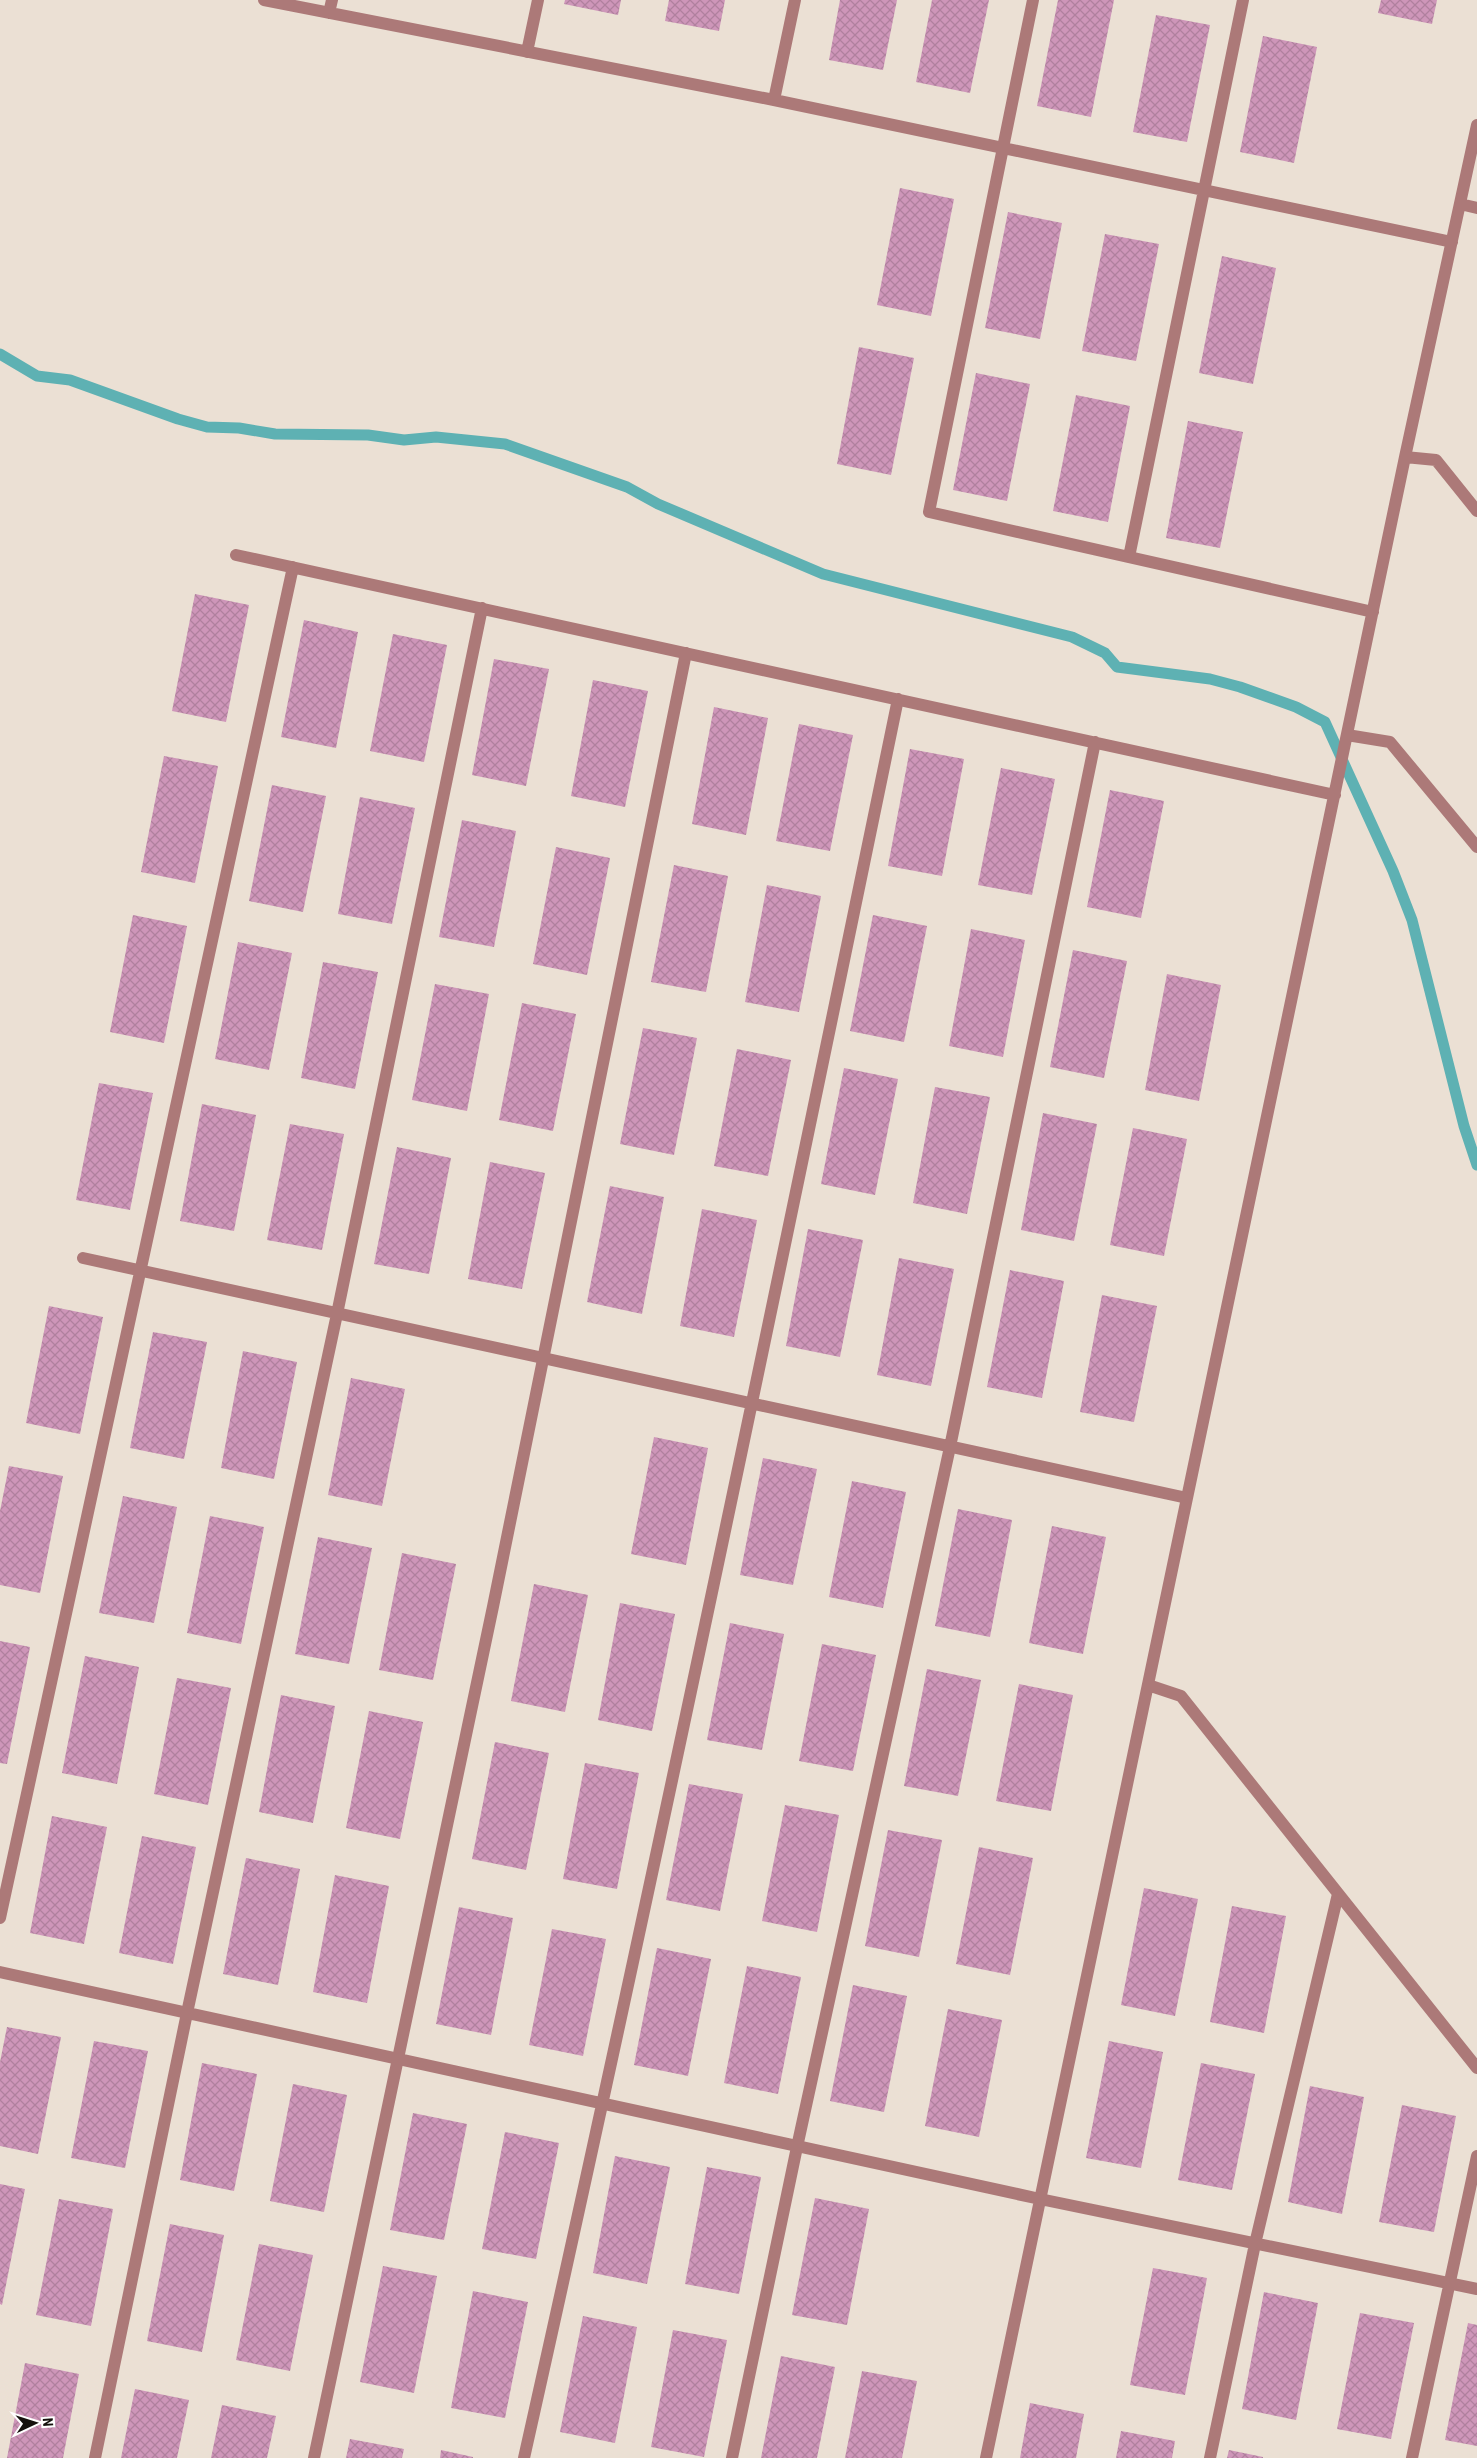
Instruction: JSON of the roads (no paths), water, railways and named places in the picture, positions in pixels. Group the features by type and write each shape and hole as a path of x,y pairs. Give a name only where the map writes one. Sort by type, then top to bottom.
{"street":[{"path":"264,0 330,6 527,52 774,100 1452,242"},
{"path":"527,52 538,0"},
{"path":"774,100 795,0"},
{"path":"1032,0 929,512 1373,612"},
{"path":"1129,557 1243,0"},
{"path":"986,2458 1405,457 1477,125"},
{"path":"1460,204 1477,208"},
{"path":"1405,457 1436,460 1477,511"},
{"path":"236,555 1335,795"},
{"path":"0,1918 293,567"},
{"path":"95,2458 187,2013 337,1314 482,608"},
{"path":"314,2458 400,2059 545,1359 686,653"},
{"path":"524,2458 603,2104 754,1404 898,699"},
{"path":"1347,735 1390,742 1477,847"},
{"path":"732,2458 797,2146 950,1447 1095,742"},
{"path":"82,1258 1187,1498"},
{"path":"1148,1685 1181,1696 1477,2068"},
{"path":"1210,2458 1255,2244 1338,1894"},
{"path":"0,1972 1040,2199 1477,2288"},
{"path":"1412,2458 1477,2156"}],"waterway":[{"path":"0,354 37,376 70,380 178,419 207,427 239,428 275,434 368,435 404,440 436,437 505,444 627,487 658,504 823,574 1072,637 1105,653 1117,667 1210,679 1240,687 1296,707 1325,722 1393,871 1412,920 1464,1126 1477,1165"}]}
